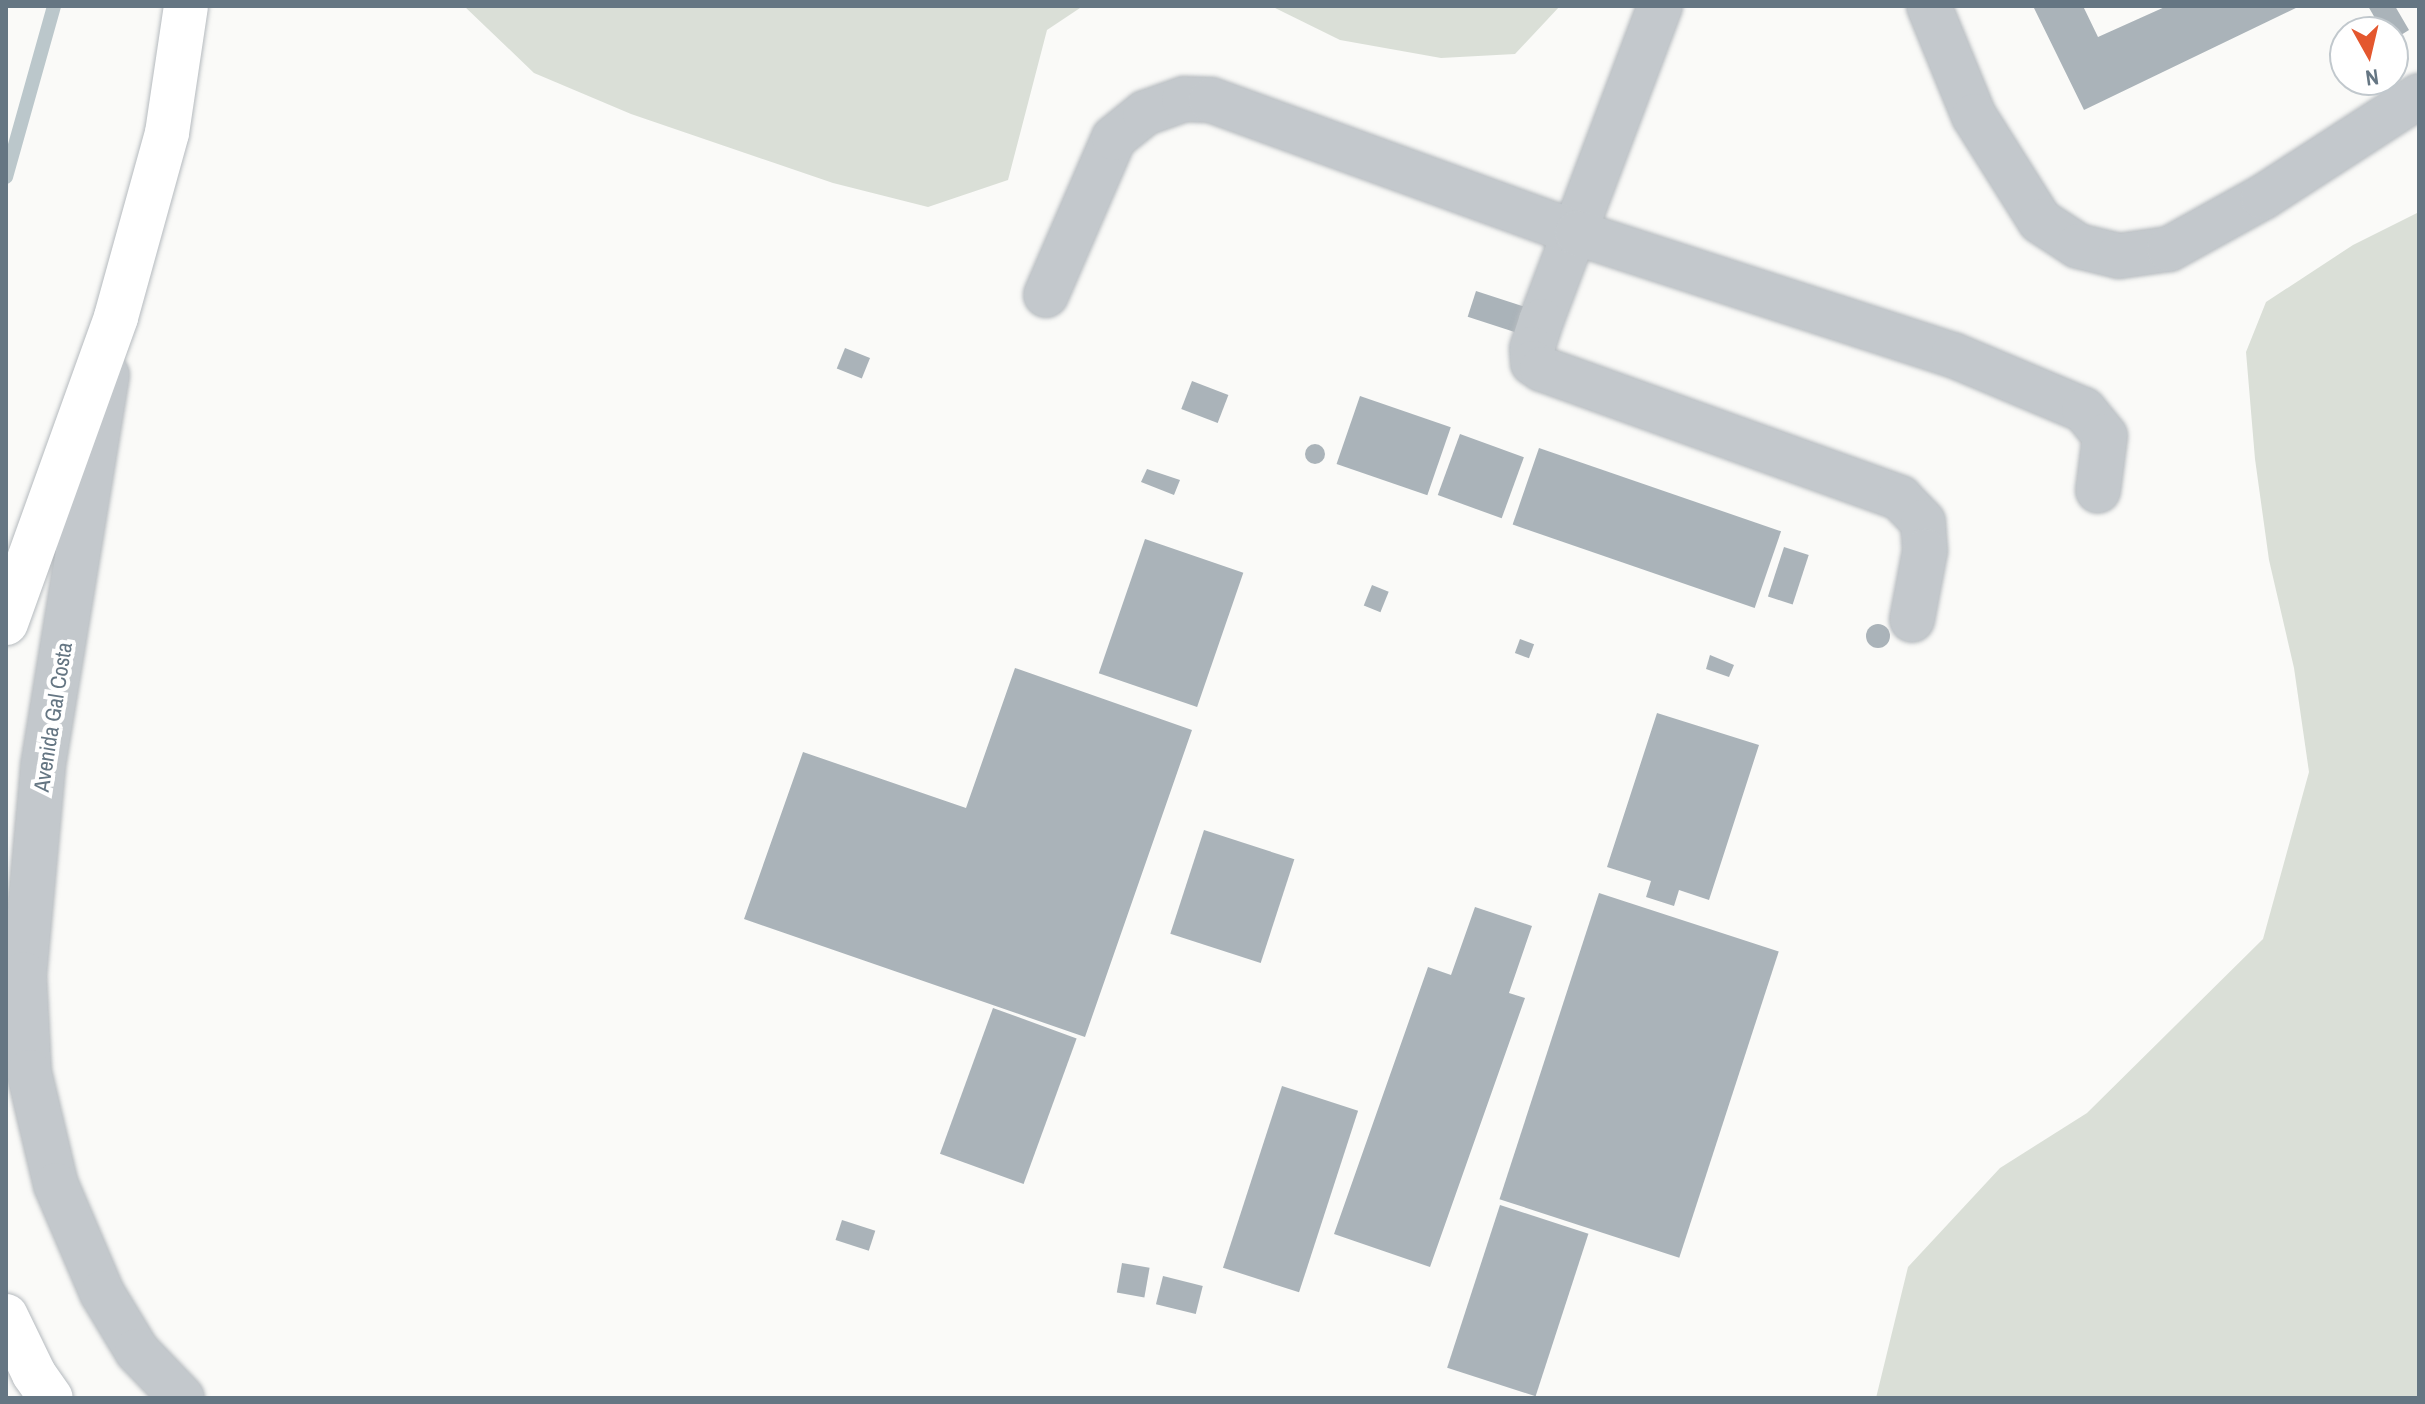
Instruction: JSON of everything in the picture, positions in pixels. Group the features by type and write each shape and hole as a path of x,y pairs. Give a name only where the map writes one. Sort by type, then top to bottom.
{"main road":[{"name":"Avenida Gal Costa","path":"116,317 167,133 186,6"},
{"path":"6,623 116,317"},
{"path":"6,1316 34,1374 51,1398"}],"street":[{"path":"1660,6 1577,233 1541,321 1532,349 1533,363 1542,369 1900,498 1923,522 1925,551 1912,620"},
{"path":"1929,6 1974,116 2040,221 2078,246 2119,256 2169,249 2263,197 2419,96"},
{"path":"1046,295 1114,138 1145,113 1184,99 1211,100 1577,233 1953,355 2084,410 2105,436 2098,491"},
{"name":"Avenida Gal Costa","path":"116,317 43,767 24,974 29,1072 56,1185 90,1266 137,1351 182,1398"}],"shaded area":[{"path":"464,6 1083,6 1047,30 1008,180 928,207 833,183 631,114 534,73"},
{"path":"1271,6 1560,6 1515,54 1441,58 1340,40"},
{"path":"2419,212 2419,1398 1876,1398 1908,1267 2000,1168 2087,1113 2263,939 2309,772 2294,668 2269,560 2255,459 2246,352 2266,302 2353,245"}],"building":[{"path":"2033,6 2083,6 2098,37 2167,6 2300,6 2084,110"},
{"path":"2368,6 2395,6 2401,16 2374,16"},
{"path":"1476,291 1528,308 1520,334 1468,317"},
{"path":"845,348 870,358 862,379 837,368"},
{"path":"1192,381 1228,395 1218,423 1181,409"},
{"path":"1360,396 1451,427 1427,495 1337,464"},
{"path":"1460,434 1524,457 1502,518 1438,495"},
{"path":"1311,444 1319,444 1325,454 1319,464 1311,464 1305,458 1305,450"},
{"path":"1539,448 1781,531 1755,608 1513,525"},
{"path":"1147,469 1180,480 1174,495 1141,482"},
{"path":"1145,539 1243,573 1197,707 1099,673"},
{"path":"1784,547 1809,555 1793,604 1768,596"},
{"path":"1372,585 1389,592 1380,612 1364,605"},
{"path":"1878,624 1889,631 1890,636 1883,647 1878,648 1867,641 1866,636 1873,625"},
{"path":"1520,639 1534,644 1529,658 1515,653"},
{"path":"1710,655 1734,665 1729,677 1706,669"},
{"path":"1015,668 1192,730 1085,1037 744,919 803,752 966,808"},
{"path":"1657,713 1759,745 1709,900 1679,890 1674,906 1646,897 1651,881 1607,867"},
{"path":"1204,830 1294,859 1261,963 1170,934"},
{"path":"1599,893 1779,951 1679,1258 1499,1199"},
{"path":"1475,907 1532,926 1509,993 1525,998 1430,1267 1334,1234 1428,967 1451,975"},
{"path":"993,1008 1077,1038 1024,1184 940,1154"},
{"path":"1282,1086 1358,1111 1299,1292 1223,1268"},
{"path":"1500,1205 1588,1234 1536,1396 1447,1368"},
{"path":"842,1220 875,1231 869,1251 836,1240"},
{"path":"1122,1263 1150,1268 1144,1297 1117,1293"},
{"path":"1163,1276 1203,1286 1196,1314 1156,1304"}],"waterway":[{"path":"6,177 54,6"}]}
